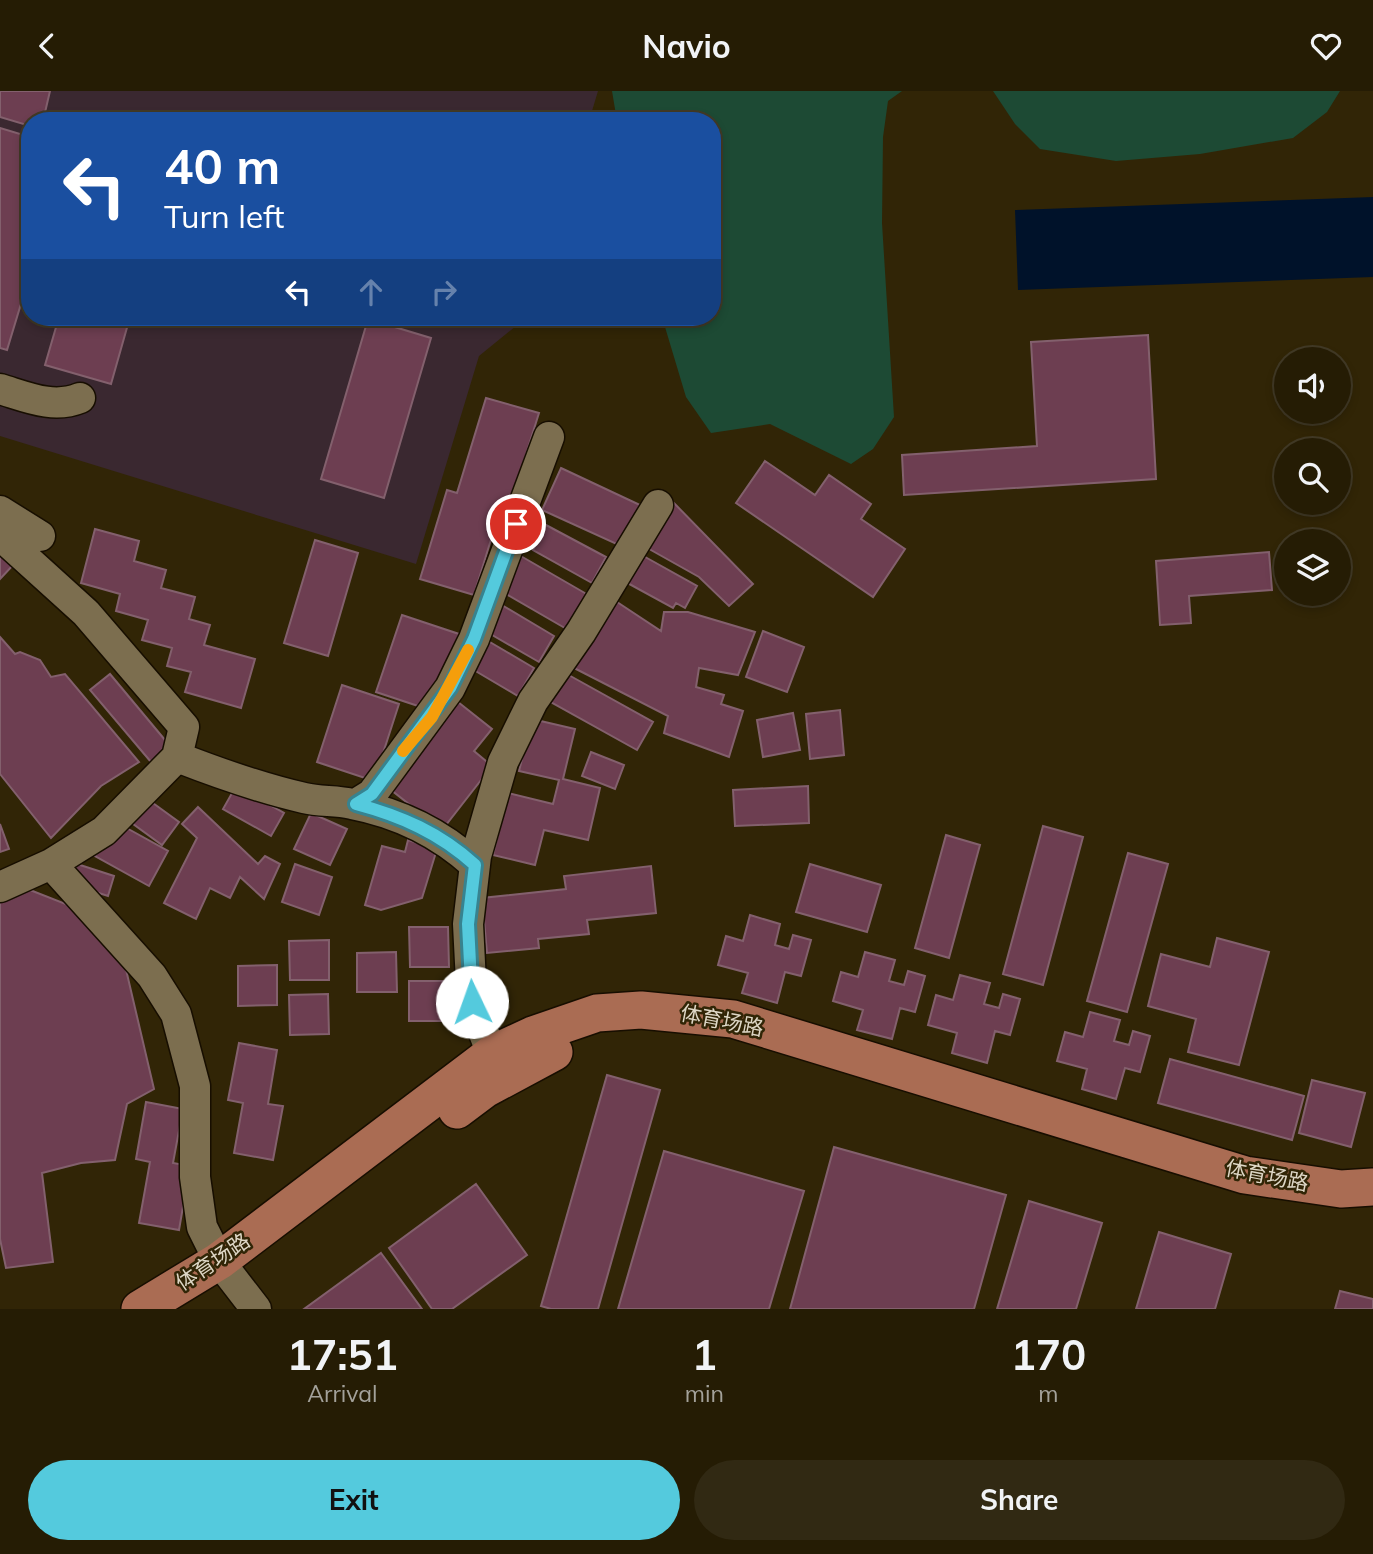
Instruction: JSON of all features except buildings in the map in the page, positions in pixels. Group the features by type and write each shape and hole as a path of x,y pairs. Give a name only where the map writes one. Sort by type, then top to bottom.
{"main road":[{"name":"体育场路","path":"140,1309 237,1284 492,1054 533,1035 597,1013 642,1010 733,1019 1245,1175 1341,1189 1373,1187"},
{"name":"体育场路","path":"190,1309 237,1284 485,1089 555,1051 612,1033 665,1031 778,1052 1234,1193 1340,1208 1373,1207"}],"street":[{"path":"0,389 46,402 67,404 80,398"},
{"path":"356,804 372,794 450,688 474,639 549,437"},
{"path":"492,1054 472,1002 468,924 475,865 503,762 533,701 581,632 658,505"},
{"path":"0,511 40,536"},
{"path":"0,535 86,613 184,727 177,757 104,831 51,864 0,887"},
{"path":"177,757 268,789 309,799 356,804 406,820 448,841 475,865"},
{"path":"51,864 152,975 176,1014 195,1086 195,1177 202,1227 237,1284"}],"shaded area":[{"path":"0,91 598,91 592,112 21,112 21,326 516,326 479,356 416,564 0,436"}],"green space":[{"path":"612,91 902,91 888,101 883,137 882,223 894,417 873,449 851,464 770,424 711,433 686,397 665,326 721,326 721,112 616,112"},
{"path":"993,91 1340,91 1327,112 1293,138 1200,154 1116,161 1040,149 1015,124"}],"water":[{"path":"1373,197 1373,277 1018,290 1015,210"}],"slow traffic":[{"path":"403,751 432,717 450,688 468,650"}],"route":[{"path":"472,1002 468,924 475,865 448,841 406,820 356,804 372,794 398,757 432,717 450,688 474,639 516,524"}]}
